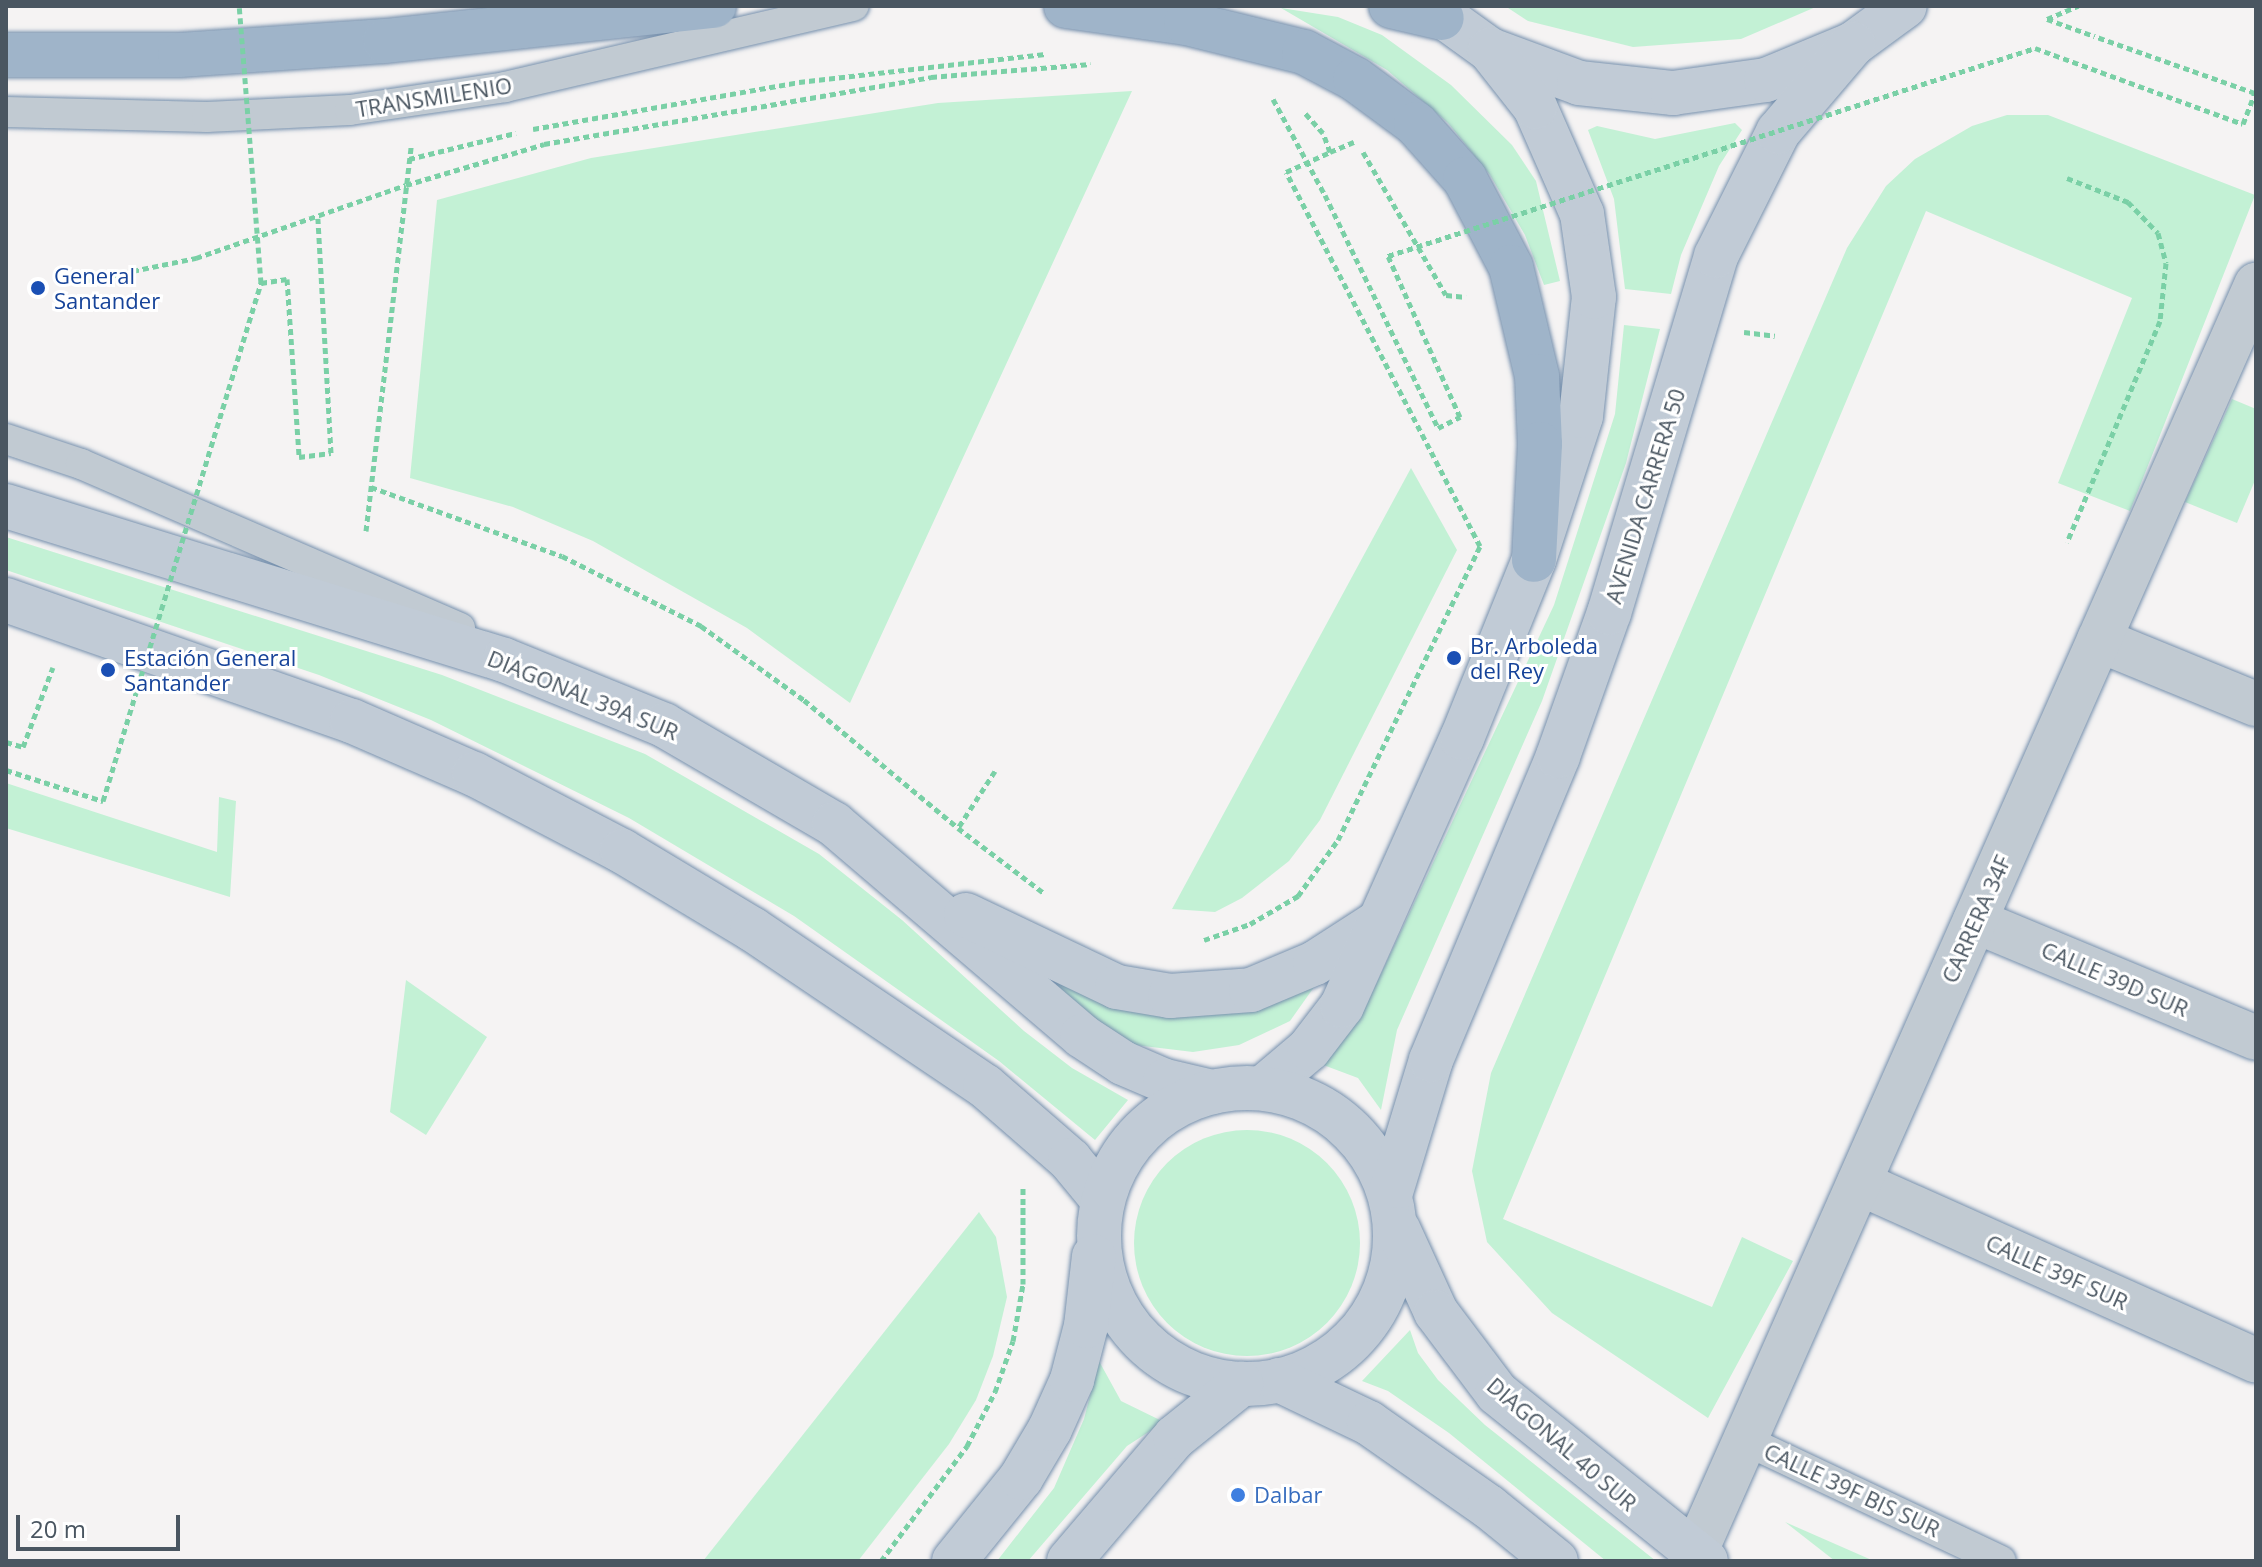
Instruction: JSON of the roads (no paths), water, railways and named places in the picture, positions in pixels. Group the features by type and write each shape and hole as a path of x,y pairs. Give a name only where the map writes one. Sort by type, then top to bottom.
{"highway":[{"path":"6,55 180,55 385,41 714,6"},
{"path":"1066,6 1259,38 1304,52 1355,79 1416,124 1465,179 1498,238 1524,305 1538,390 1534,560"},
{"path":"1391,6 1436,12"}],"main road":[{"path":"1436,12 1490,50 1579,83 1673,93 1766,80 1853,44 1905,6"},
{"name":"AVENIDA CARRERA 50","path":"1260,1382 1319,1365 1353,1340 1379,1305 1393,1266 1393,1209 1431,1060 1558,756 1609,613 1716,256 1778,132 1853,44"},
{"path":"1263,1088 1326,1031 1380,921 1534,560 1586,389 1591,258 1575,193 1535,107 1490,50"},
{"name":"DIAGONAL 39A SUR","path":"6,506 504,660 664,725 834,824 919,892 1082,1036 1123,1063 1212,1092"},
{"path":"6,600 352,721 474,774 622,851 752,929 1015,1109 1070,1160 1099,1214 1103,1276 1123,1318 1144,1341 1195,1375 1260,1382 1369,1423 1489,1507 1556,1561"},
{"path":"919,892 1103,981 1170,996 1222,995 1287,977 1380,921"},
{"name":"DIAGONAL 40 SUR","path":"1212,1092 1263,1088 1306,1099 1343,1123 1372,1155 1436,1312 1497,1393 1700,1557"},
{"path":"954,1561 1021,1478 1072,1380 1086,1326 1099,1214 1117,1162 1142,1130 1174,1106 1212,1092"},
{"path":"1069,1561 1175,1437 1260,1382"}],"street":[{"name":"CARRERA 34F","path":"1700,1557 1745,1440 2099,640 2239,370 2256,285"},
{"path":"2099,640 2256,704"},
{"name":"CALLE 39D SUR","path":"1975,921 2256,1038"},
{"name":"CALLE 39F SUR","path":"1859,1183 2256,1361"}],"lane":[{"name":"TRANSMILENIO","path":"6,112 207,117 350,110 505,87 854,6"},
{"path":"6,439 81,464 525,656 664,725"},
{"name":"CALLE 39F BIS SUR","path":"1745,1440 2001,1561"}],"place":[{"name":"General Santander","path":"38,288"},
{"name":"Br. Arboleda del Rey","path":"1454,658"},
{"name":"Estación General Santander","path":"108,670"},
{"name":"Dalbar","path":"1238,1495"}]}
